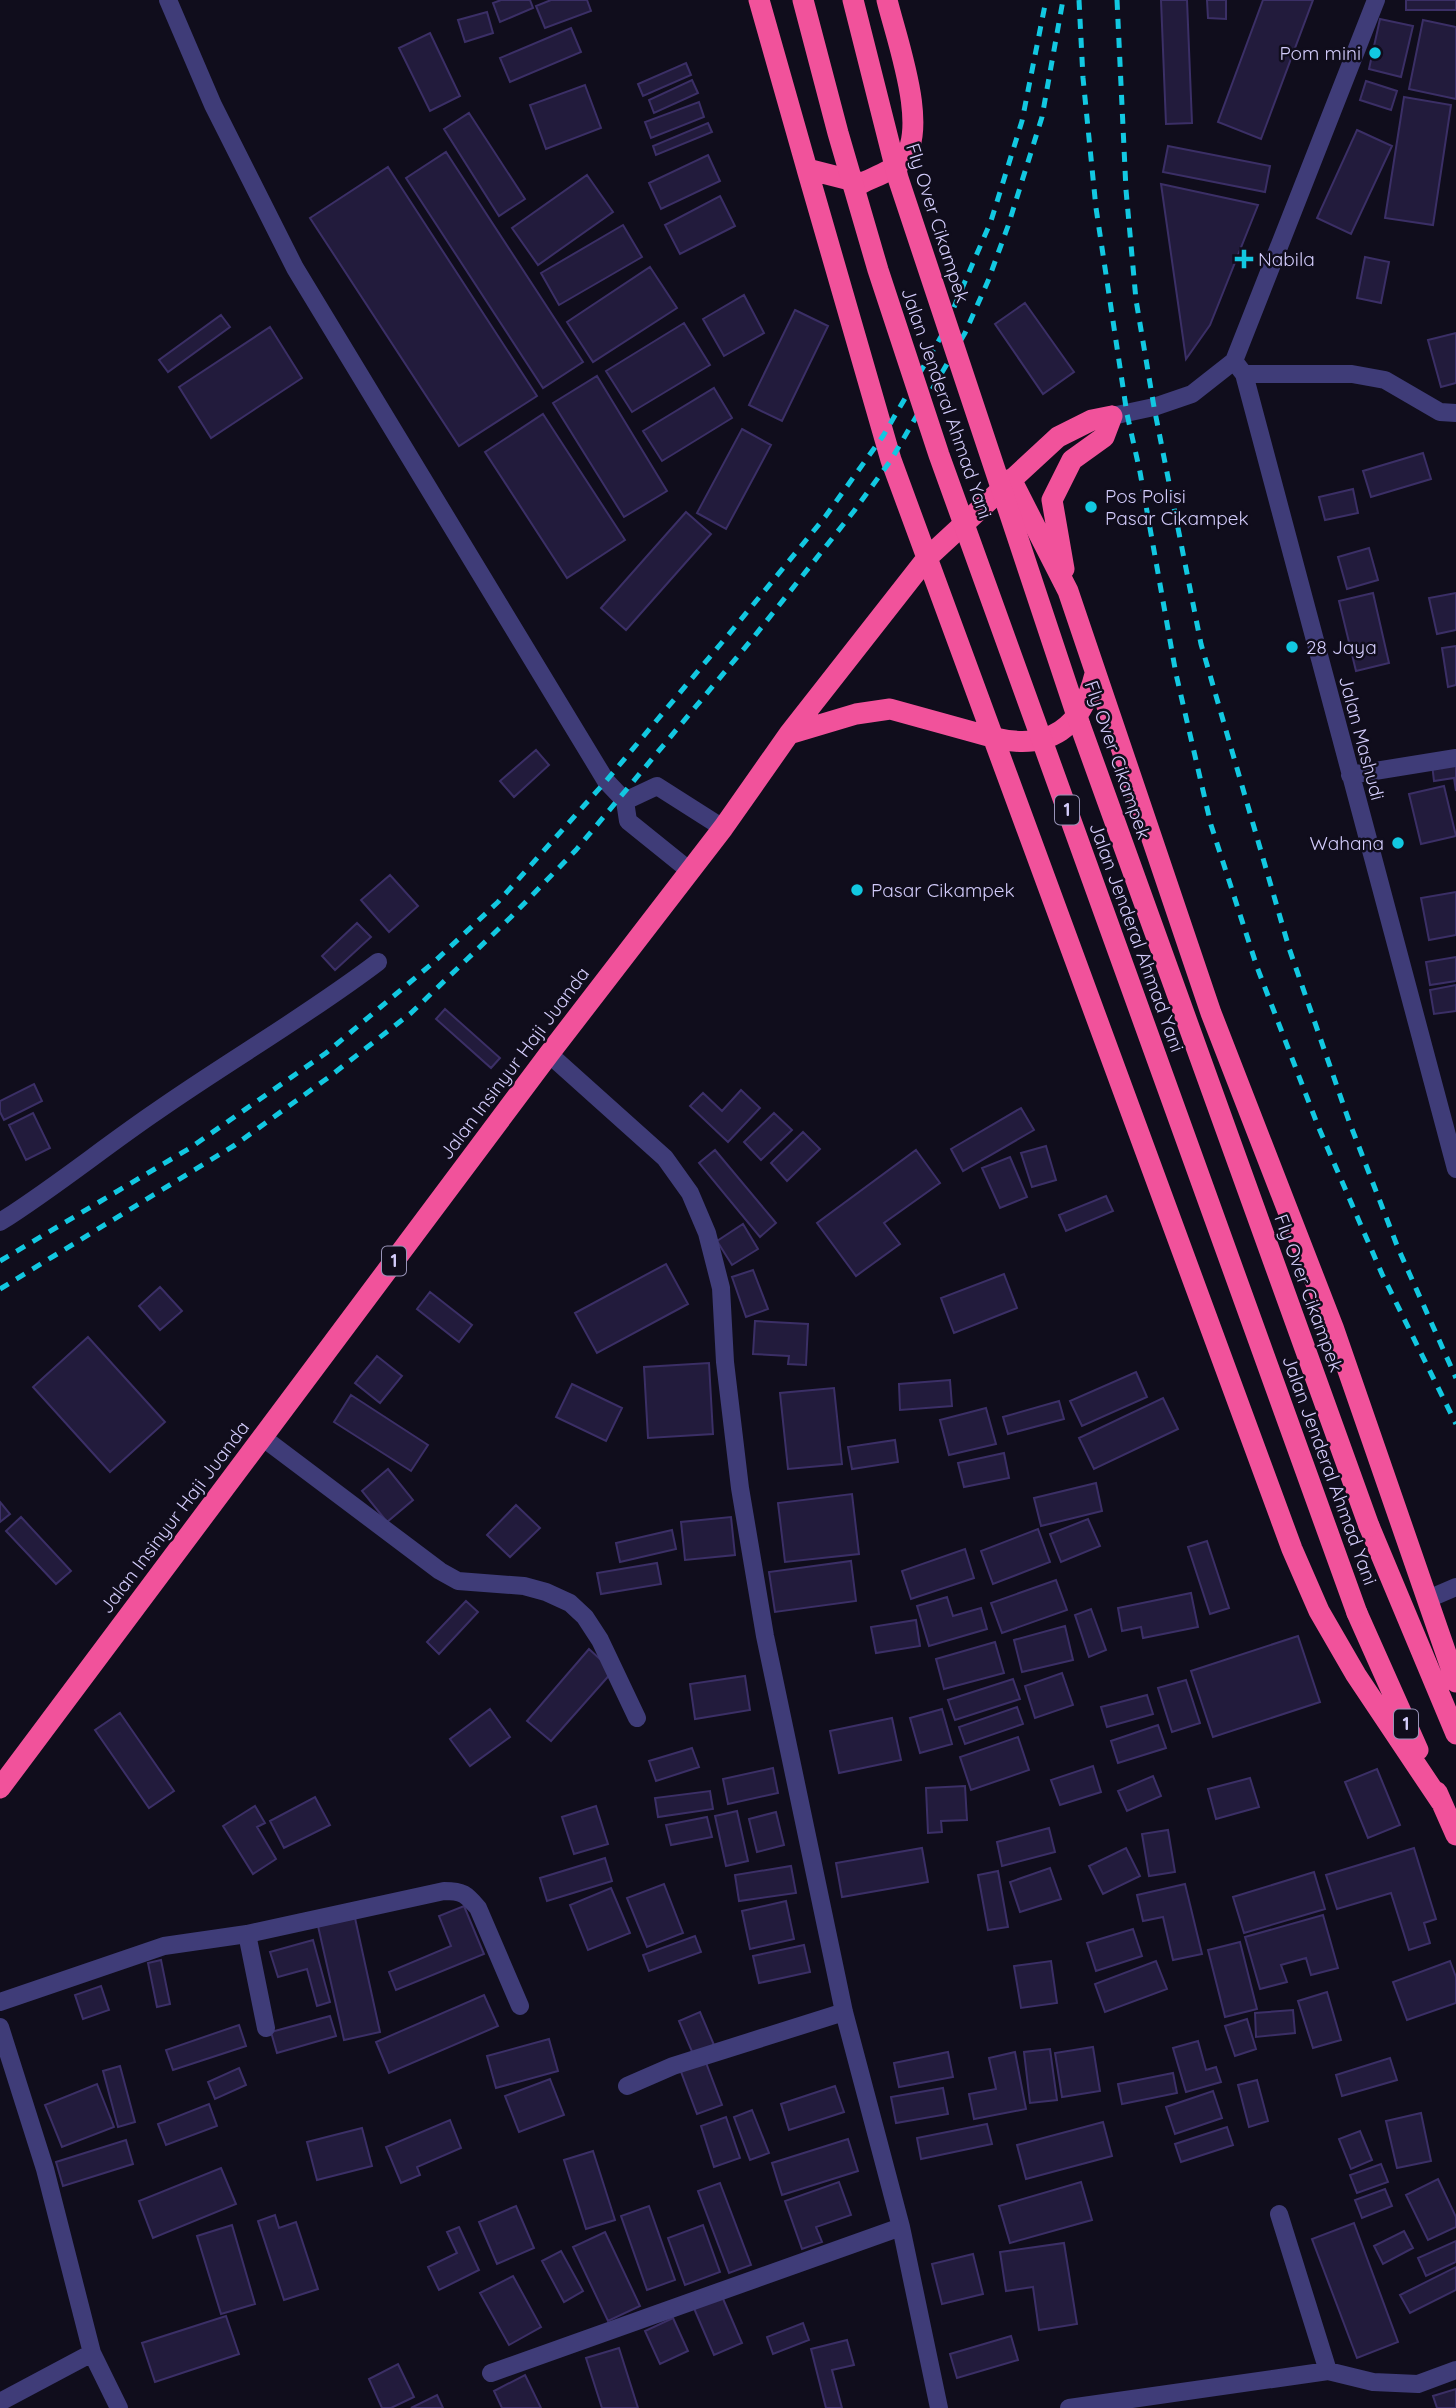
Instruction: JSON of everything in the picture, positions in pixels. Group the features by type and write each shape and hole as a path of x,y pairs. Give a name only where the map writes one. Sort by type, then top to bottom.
{"highway":[{"path":"759,0 883,436 1292,1549 1319,1611 1356,1675 1441,1802"},
{"name":"Jalan Jenderal Ahmad Yani","path":"803,0 878,270 939,455 1357,1612 1456,1835"},
{"name":"Fly Over Cikampek","path":"853,0 898,178 1080,725 1368,1526 1456,1734"},
{"path":"807,169 862,183 900,162 913,141 912,99 887,0"},
{"path":"1112,416 1104,437 1072,460 1052,500 1068,592 1211,1013 1334,1327 1456,1682"},
{"name":"Jalan Insinyur Haji Juanda","path":"0,1788 549,1054 723,828 789,734 927,558 1058,437 1092,420 1112,416"},
{"path":"1010,479 1068,592"},
{"path":"789,734 856,714 890,709 995,738 1029,741 1063,730 1076,719 1091,690 1095,674"}],"street":[{"path":"168,0 213,105 295,268 606,781 625,801 628,821 690,871"},
{"path":"1239,367 1376,0"},
{"path":"1112,416 1154,407 1192,394 1239,367 1352,374 1385,380 1440,411 1456,414"},
{"name":"Jalan Mashudi","path":"1239,367 1456,1169"},
{"path":"1350,775 1456,758"},
{"path":"625,801 657,786 723,828"},
{"path":"0,1222 158,1111 332,997 378,962"},
{"path":"549,1054 665,1158 690,1193 707,1233 721,1288 725,1362 740,1488 765,1636 844,2012 901,2227 939,2408"},
{"path":"262,1437 440,1572 458,1581 524,1586 546,1592 570,1604 585,1617 600,1640 637,1718"},
{"path":"1428,1599 1456,1587"},
{"path":"0,2002 164,1946 247,1934 444,1891 456,1891 467,1895 478,1908 520,2006"},
{"path":"247,1934 266,2028"},
{"path":"627,2086 673,2066 844,2012"},
{"path":"0,2027 45,2169 92,2353 119,2408"},
{"path":"1279,2214 1328,2371"},
{"path":"491,2373 901,2227"},
{"path":"0,2402 92,2353"},
{"path":"1069,2408 1328,2371 1373,2382 1418,2384 1456,2370"}],"building":[{"path":"501,0 530,0 533,8 500,22 493,3"},
{"path":"551,0 587,0 591,11 545,28 536,6"},
{"path":"1161,0 1187,0 1192,123 1166,124"},
{"path":"1207,0 1226,0 1226,19 1208,18"},
{"path":"1263,0 1313,0 1261,139 1218,122"},
{"path":"1406,0 1456,0 1456,10 1406,10"},
{"path":"487,12 493,33 465,42 458,20"},
{"path":"1380,19 1413,26 1401,77 1369,69"},
{"path":"1423,20 1456,27 1456,99 1409,89"},
{"path":"571,28 581,52 510,82 500,58"},
{"path":"430,33 460,96 430,111 399,48"},
{"path":"686,63 691,75 643,96 638,84"},
{"path":"692,80 698,93 654,113 649,100"},
{"path":"1366,81 1397,91 1391,110 1360,100"},
{"path":"585,85 601,128 546,149 530,105"},
{"path":"1404,97 1451,105 1433,225 1385,218"},
{"path":"699,102 704,117 651,138 645,122"},
{"path":"469,113 525,199 499,216 444,129"},
{"path":"708,123 712,132 656,155 653,146"},
{"path":"1357,130 1392,146 1351,234 1317,218"},
{"path":"1168,146 1270,166 1265,192 1163,172"},
{"path":"446,152 583,362 543,388 406,178"},
{"path":"708,155 720,181 661,209 649,183"},
{"path":"388,167 537,396 459,446 310,218"},
{"path":"587,175 613,212 538,265 512,228"},
{"path":"1161,184 1258,205 1210,325 1186,359"},
{"path":"720,196 735,226 680,254 665,225"},
{"path":"623,225 642,257 559,305 541,273"},
{"path":"1365,257 1389,262 1381,303 1357,298"},
{"path":"650,267 677,308 593,362 567,322"},
{"path":"744,295 764,333 724,356 703,319"},
{"path":"1025,303 1074,372 1043,394 995,324"},
{"path":"795,310 828,326 782,421 749,405"},
{"path":"221,315 230,327 168,372 159,360"},
{"path":"684,323 710,365 632,412 606,371"},
{"path":"270,327 302,378 211,438 179,387"},
{"path":"1456,333 1456,383 1441,387 1428,340"},
{"path":"597,376 667,491 624,517 553,403"},
{"path":"714,388 732,418 662,461 643,431"},
{"path":"543,414 625,540 567,578 485,452"},
{"path":"742,429 771,445 726,529 697,513"},
{"path":"1423,453 1431,479 1371,497 1363,471"},
{"path":"1353,489 1358,513 1325,520 1319,497"},
{"path":"686,512 711,534 626,630 601,608"},
{"path":"1369,548 1378,580 1347,589 1338,557"},
{"path":"1373,593 1389,663 1356,671 1339,601"},
{"path":"1456,593 1456,630 1437,634 1429,598"},
{"path":"1456,646 1456,685 1448,687 1442,648"},
{"path":"536,750 549,765 514,797 500,781"},
{"path":"1456,761 1456,791 1454,778 1434,781 1432,764"},
{"path":"1444,786 1456,836 1421,844 1409,794"},
{"path":"390,875 418,906 389,932 361,900"},
{"path":"1456,892 1456,935 1429,940 1421,898"},
{"path":"357,923 371,937 335,970 322,956"},
{"path":"1456,957 1456,981 1430,985 1426,962"},
{"path":"1456,985 1456,1011 1434,1014 1430,990"},
{"path":"445,1009 500,1058 491,1068 436,1019"},
{"path":"34,1084 42,1101 4,1120 0,1112 0,1101"},
{"path":"741,1090 760,1108 728,1142 690,1106 703,1093 722,1111"},
{"path":"1021,1108 1034,1130 963,1171 951,1149"},
{"path":"33,1113 50,1148 26,1160 9,1125"},
{"path":"774,1113 792,1130 761,1160 744,1142"},
{"path":"803,1132 820,1149 787,1181 771,1163"},
{"path":"1046,1146 1056,1180 1032,1187 1021,1153"},
{"path":"715,1150 776,1223 760,1237 699,1163"},
{"path":"916,1150 940,1183 884,1223 900,1244 856,1276 817,1223"},
{"path":"1010,1157 1027,1197 1000,1208 982,1168"},
{"path":"1106,1196 1113,1211 1066,1231 1059,1215"},
{"path":"743,1224 758,1249 732,1265 717,1241"},
{"path":"666,1264 688,1304 597,1353 575,1313"},
{"path":"753,1270 768,1309 746,1317 732,1277"},
{"path":"1004,1274 1017,1308 954,1333 941,1298"},
{"path":"160,1287 182,1311 160,1330 139,1306"},
{"path":"430,1292 472,1325 459,1342 417,1309"},
{"path":"755,1321 808,1324 806,1365 788,1364 789,1356 753,1354"},
{"path":"88,1337 165,1422 110,1472 33,1387"},
{"path":"377,1356 402,1376 380,1403 355,1383"},
{"path":"709,1363 713,1434 648,1438 644,1367"},
{"path":"1136,1372 1147,1397 1082,1426 1070,1401"},
{"path":"950,1380 952,1406 900,1410 899,1384"},
{"path":"572,1384 622,1408 606,1441 556,1417"},
{"path":"834,1388 842,1464 788,1469 780,1393"},
{"path":"351,1395 428,1445 411,1471 334,1422"},
{"path":"1163,1398 1178,1429 1094,1469 1079,1438"},
{"path":"1059,1401 1064,1419 1008,1434 1003,1417"},
{"path":"986,1408 996,1444 949,1455 940,1420"},
{"path":"895,1440 898,1462 852,1469 848,1447"},
{"path":"1004,1453 1009,1478 964,1487 958,1463"},
{"path":"388,1469 413,1500 387,1522 362,1491"},
{"path":"1096,1483 1102,1511 1041,1526 1034,1498"},
{"path":"852,1494 859,1554 785,1562 778,1503"},
{"path":"0,1502 10,1514 0,1522"},
{"path":"516,1505 540,1528 510,1557 487,1535"},
{"path":"21,1517 71,1571 56,1584 6,1531"},
{"path":"731,1517 735,1555 685,1560 681,1522"},
{"path":"1088,1519 1100,1546 1061,1562 1050,1534"},
{"path":"1038,1529 1050,1562 993,1584 981,1551"},
{"path":"672,1530 676,1549 620,1562 616,1543"},
{"path":"1207,1541 1229,1608 1210,1614 1188,1547"},
{"path":"965,1549 974,1578 911,1599 902,1571"},
{"path":"851,1561 856,1601 775,1612 769,1572"},
{"path":"657,1563 661,1584 601,1594 597,1573"},
{"path":"1056,1580 1067,1610 1002,1633 991,1603"},
{"path":"1191,1593 1198,1627 1143,1638 1141,1627 1122,1631 1118,1608"},
{"path":"947,1597 953,1616 981,1608 987,1629 929,1646 917,1606"},
{"path":"466,1601 478,1612 439,1654 427,1642"},
{"path":"1091,1609 1106,1650 1089,1657 1075,1615"},
{"path":"916,1620 920,1646 876,1653 871,1627"},
{"path":"1065,1626 1073,1660 1022,1672 1014,1640"},
{"path":"1298,1636 1320,1702 1213,1737 1191,1671"},
{"path":"995,1642 1004,1673 944,1689 936,1659"},
{"path":"589,1649 613,1671 551,1741 527,1721"},
{"path":"1062,1673 1073,1705 1035,1718 1025,1686"},
{"path":"745,1676 750,1710 695,1719 690,1684"},
{"path":"1013,1679 1020,1699 955,1720 948,1700"},
{"path":"1186,1680 1200,1723 1172,1732 1158,1688"},
{"path":"1147,1695 1153,1714 1107,1727 1101,1707"},
{"path":"1017,1707 1023,1724 965,1744 959,1727"},
{"path":"490,1709 510,1737 470,1766 450,1739"},
{"path":"942,1709 952,1744 920,1753 910,1718"},
{"path":"120,1713 174,1791 149,1808 95,1730"},
{"path":"892,1718 901,1760 839,1773 830,1731"},
{"path":"1158,1725 1166,1748 1118,1763 1111,1741"},
{"path":"1018,1737 1029,1770 971,1790 960,1757"},
{"path":"692,1748 699,1767 656,1781 649,1761"},
{"path":"1093,1766 1101,1792 1060,1805 1051,1780"},
{"path":"773,1768 778,1793 728,1804 723,1779"},
{"path":"1377,1769 1400,1825 1368,1838 1345,1782"},
{"path":"1153,1776 1161,1796 1127,1811 1118,1791"},
{"path":"1250,1778 1259,1807 1216,1819 1208,1789"},
{"path":"965,1786 967,1820 941,1821 942,1832 928,1833 926,1788"},
{"path":"710,1791 713,1809 658,1817 655,1798"},
{"path":"315,1797 330,1825 284,1848 270,1821"},
{"path":"255,1806 265,1823 257,1827 276,1859 253,1874 223,1826"},
{"path":"596,1806 608,1844 574,1854 562,1817"},
{"path":"737,1811 748,1861 726,1866 715,1816"},
{"path":"776,1812 784,1845 757,1852 749,1819"},
{"path":"707,1817 712,1837 671,1845 666,1825"},
{"path":"1049,1828 1055,1852 1002,1866 997,1842"},
{"path":"1168,1830 1175,1872 1149,1876 1142,1834"},
{"path":"922,1848 928,1882 842,1897 836,1863"},
{"path":"1126,1848 1140,1876 1103,1894 1089,1866"},
{"path":"1414,1848 1436,1919 1424,1923 1430,1943 1409,1950 1391,1893 1337,1909 1326,1875"},
{"path":"605,1858 612,1881 547,1901 540,1878"},
{"path":"791,1866 796,1893 739,1901 735,1875"},
{"path":"1050,1868 1061,1899 1020,1912 1010,1882"},
{"path":"998,1871 1008,1927 988,1930 978,1875"},
{"path":"1314,1872 1325,1909 1244,1933 1233,1897"},
{"path":"664,1884 683,1933 647,1947 627,1898"},
{"path":"1185,1884 1202,1954 1173,1960 1163,1917 1143,1921 1137,1895"},
{"path":"611,1888 630,1933 588,1950 570,1905"},
{"path":"786,1901 794,1939 750,1949 742,1911"},
{"path":"464,1906 484,1954 396,1990 389,1972 451,1946 439,1916"},
{"path":"1323,1915 1338,1968 1311,1975 1306,1958 1281,1965 1287,1982 1260,1989 1245,1937"},
{"path":"355,1918 380,2032 344,2040 318,1926"},
{"path":"1133,1929 1142,1956 1096,1971 1087,1943"},
{"path":"695,1936 701,1952 649,1971 643,1955"},
{"path":"313,1940 330,2002 317,2006 307,1969 278,1977 270,1952"},
{"path":"1240,1942 1257,2009 1225,2017 1208,1950"},
{"path":"804,1945 810,1972 759,1983 753,1956"},
{"path":"161,1960 170,2004 157,2007 148,1963"},
{"path":"1051,1961 1057,2003 1021,2008 1014,1966"},
{"path":"1156,1961 1167,1989 1105,2012 1095,1984"},
{"path":"1450,1961 1456,1977 1456,2003 1407,2020 1393,1982"},
{"path":"101,1986 109,2010 83,2019 75,1995"},
{"path":"1327,1992 1341,2040 1313,2048 1298,2001"},
{"path":"484,1995 498,2026 389,2073 376,2042"},
{"path":"1293,2010 1295,2033 1256,2037 1255,2013"},
{"path":"700,2012 714,2045 693,2054 679,2021"},
{"path":"330,2016 336,2036 277,2053 271,2032"},
{"path":"1247,2019 1256,2049 1235,2056 1225,2026"},
{"path":"239,2025 246,2046 173,2070 166,2050"},
{"path":"549,2039 558,2071 496,2088 487,2056"},
{"path":"1198,2041 1206,2070 1216,2067 1221,2082 1186,2092 1173,2048"},
{"path":"1093,2047 1100,2091 1062,2097 1055,2053"},
{"path":"1050,2049 1057,2100 1030,2103 1024,2052"},
{"path":"948,2052 953,2077 899,2087 894,2063"},
{"path":"1015,2052 1026,2109 974,2119 969,2094 996,2089 989,2058"},
{"path":"1390,2058 1397,2080 1342,2096 1336,2075"},
{"path":"705,2060 722,2105 697,2114 680,2069"},
{"path":"120,2066 135,2122 118,2127 103,2071"},
{"path":"239,2068 246,2085 215,2099 208,2082"},
{"path":"1173,2073 1177,2093 1122,2104 1118,2084"},
{"path":"550,2079 564,2115 519,2132 505,2096"},
{"path":"1257,2080 1268,2121 1249,2127 1238,2085"},
{"path":"97,2084 114,2127 62,2147 45,2105"},
{"path":"835,2086 844,2112 789,2130 781,2104"},
{"path":"943,2088 948,2114 896,2123 891,2097"},
{"path":"1213,2091 1222,2118 1175,2134 1166,2107"},
{"path":"209,2104 217,2126 166,2145 158,2124"},
{"path":"752,2110 769,2153 750,2160 734,2117"},
{"path":"1421,2113 1431,2161 1397,2168 1386,2121"},
{"path":"726,2117 740,2158 714,2167 701,2126"},
{"path":"450,2120 461,2148 417,2167 420,2175 401,2183 386,2147"},
{"path":"1103,2122 1112,2156 1026,2179 1017,2145"},
{"path":"987,2124 992,2144 921,2159 917,2138"},
{"path":"1227,2127 1233,2145 1181,2162 1175,2144"},
{"path":"362,2128 372,2166 317,2180 307,2142"},
{"path":"1360,2131 1372,2160 1351,2169 1339,2139"},
{"path":"848,2139 858,2171 782,2195 772,2163"},
{"path":"126,2140 133,2164 63,2186 56,2162"},
{"path":"593,2151 615,2220 586,2229 564,2160"},
{"path":"1381,2164 1388,2182 1357,2193 1350,2175"},
{"path":"221,2168 236,2204 153,2238 139,2201"},
{"path":"1438,2179 1456,2217 1456,2227 1428,2240 1406,2195"},
{"path":"839,2182 851,2215 816,2227 822,2242 802,2249 785,2201"},
{"path":"1081,2182 1092,2220 1010,2243 999,2206"},
{"path":"720,2183 751,2265 729,2273 698,2191"},
{"path":"1385,2189 1392,2206 1362,2218 1355,2200"},
{"path":"516,2206 534,2248 497,2264 479,2222"},
{"path":"649,2206 675,2280 647,2290 621,2216"},
{"path":"275,2215 279,2228 296,2222 318,2289 284,2300 258,2221"},
{"path":"1354,2223 1398,2342 1357,2358 1312,2239"},
{"path":"232,2225 255,2304 221,2314 197,2236"},
{"path":"703,2225 720,2272 685,2285 668,2238"},
{"path":"459,2227 479,2270 439,2290 428,2267 457,2253 447,2232"},
{"path":"1404,2231 1413,2248 1383,2264 1374,2246"},
{"path":"605,2232 640,2306 608,2321 573,2247"},
{"path":"1456,2241 1456,2262 1426,2276 1418,2258"},
{"path":"1064,2243 1077,2324 1039,2330 1033,2287 1006,2291 1000,2252"},
{"path":"561,2251 583,2291 564,2302 542,2261"},
{"path":"973,2254 983,2294 942,2304 932,2264"},
{"path":"1456,2267 1456,2290 1410,2313 1400,2295"},
{"path":"513,2276 541,2327 509,2345 480,2293"},
{"path":"721,2294 742,2343 714,2355 693,2306"},
{"path":"226,2316 239,2354 155,2382 142,2343"},
{"path":"673,2318 688,2351 660,2364 645,2331"},
{"path":"803,2323 809,2340 773,2354 767,2337"},
{"path":"1011,2336 1018,2360 957,2378 950,2354"},
{"path":"847,2340 854,2365 832,2370 842,2408 826,2408 811,2349"},
{"path":"619,2348 638,2408 602,2408 586,2358"},
{"path":"398,2364 414,2397 391,2408 382,2408 369,2379"},
{"path":"525,2375 541,2408 502,2408 494,2391"},
{"path":"1456,2389 1456,2408 1437,2408 1433,2396"},
{"path":"437,2395 443,2408 411,2408"}],"railway":[{"path":"0,1261 190,1148 326,1053 434,962 498,902 606,781 734,628 825,517 883,436 942,335 991,221 1022,121 1046,0"},
{"path":"0,1289 235,1145 411,1013 576,850 753,638 891,460 965,333 1008,226 1042,117 1063,0"},
{"path":"1079,0 1083,78 1096,208 1127,414 1176,674 1211,825 1257,967 1318,1126 1382,1274 1456,1424"},
{"path":"1117,0 1126,190 1136,300 1154,407 1201,644 1289,948 1349,1121 1398,1248 1456,1378"}],"place":[{"name":"Pom mini","path":"1375,53"},
{"name":"Nabila","path":"1244,259"},
{"name":"Pos Polisi Pasar Cikampek","path":"1091,507"},
{"name":"28 Jaya","path":"1292,647"},
{"name":"Wahana","path":"1398,843"},
{"name":"Pasar Cikampek","path":"857,890"}]}
